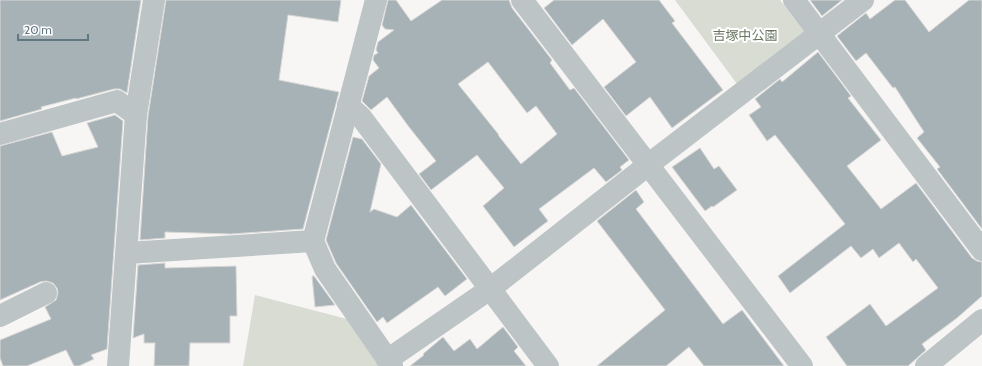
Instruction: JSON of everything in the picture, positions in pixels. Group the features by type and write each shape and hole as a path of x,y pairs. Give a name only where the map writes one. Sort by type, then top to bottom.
{"street":[{"path":"118,366 136,115 154,0"},
{"path":"376,0 313,241 326,270 390,363 490,289 648,165 863,0"},
{"path":"522,0 802,366"},
{"path":"794,0 982,250"},
{"path":"0,134 116,100 136,115"},
{"path":"348,105 361,116 548,366"},
{"path":"127,253 313,241"},
{"path":"0,316 46,293"},
{"path":"926,366 982,320"}],"green space":[{"name":"吉塚中公園","path":"675,0 780,0 805,33 737,84"},
{"path":"255,295 347,319 384,366 243,366"}],"building":[{"path":"0,0 141,0 127,93 120,89 114,89 41,107 42,109 0,121"},
{"path":"166,0 341,0 338,22 288,15 279,80 339,92 303,229 231,234 165,232 165,238 140,240 148,116"},
{"path":"388,0 396,0 411,21 442,0 509,0 512,8 552,60 550,63 570,90 574,88 629,160 620,167 622,170 606,182 594,168 539,209 548,221 514,247 483,206 504,188 477,155 431,190 419,174 436,161 387,97 371,110 362,101 369,76 379,68 373,60 374,55 378,53 376,50 378,42 394,30 385,29 382,25","holes":["488,62 527,113 536,106 557,134 521,164 458,84"]},
{"path":"554,0 659,0 675,21 672,23 723,90 672,128 650,97 626,116 604,87 636,62 603,19 572,45 544,8"},
{"path":"810,0 842,0 822,16"},
{"path":"895,0 905,0 929,32 969,0 982,0 982,229 937,169 940,167 917,138 924,132 895,87 893,88 866,53 856,61 837,36 866,13 870,19"},
{"path":"818,52 851,96 848,98 881,140 847,166 881,209 916,183 972,258 982,262 982,296 957,318 922,344 926,350 908,366 847,366 826,337 870,304 886,326 938,288 916,259 913,262 899,243 879,258 873,249 861,258 851,246 790,293 778,276 845,224 775,135 767,141 749,115 761,107 755,99 780,79 782,82"},
{"path":"115,115 123,121 107,349 91,355 94,359 79,366 74,366 66,350 27,366 3,366 0,358 0,340 51,319 45,307 56,300 58,293 57,288 53,283 46,281 40,282 0,300 0,146 52,132 62,156 98,147 87,123"},
{"path":"353,137 362,139 381,164 370,212 374,209 397,217 411,205 467,279 445,296 438,287 387,323 383,317 377,322 336,263 326,240"},
{"path":"700,148 714,169 719,166 737,190 705,211 672,167"},
{"path":"636,190 644,202 636,209 723,324 742,310 784,366 704,366 689,347 666,366 597,366 665,310 597,221"},
{"path":"165,263 165,268 236,266 237,316 230,316 230,343 190,343 189,366 154,366 155,343 144,343 144,334 133,338 138,265"},
{"path":"312,276 314,276 335,305 315,307"},
{"path":"503,327 518,347 514,351 526,366 410,366 443,337 454,351 470,339 477,349"}]}
